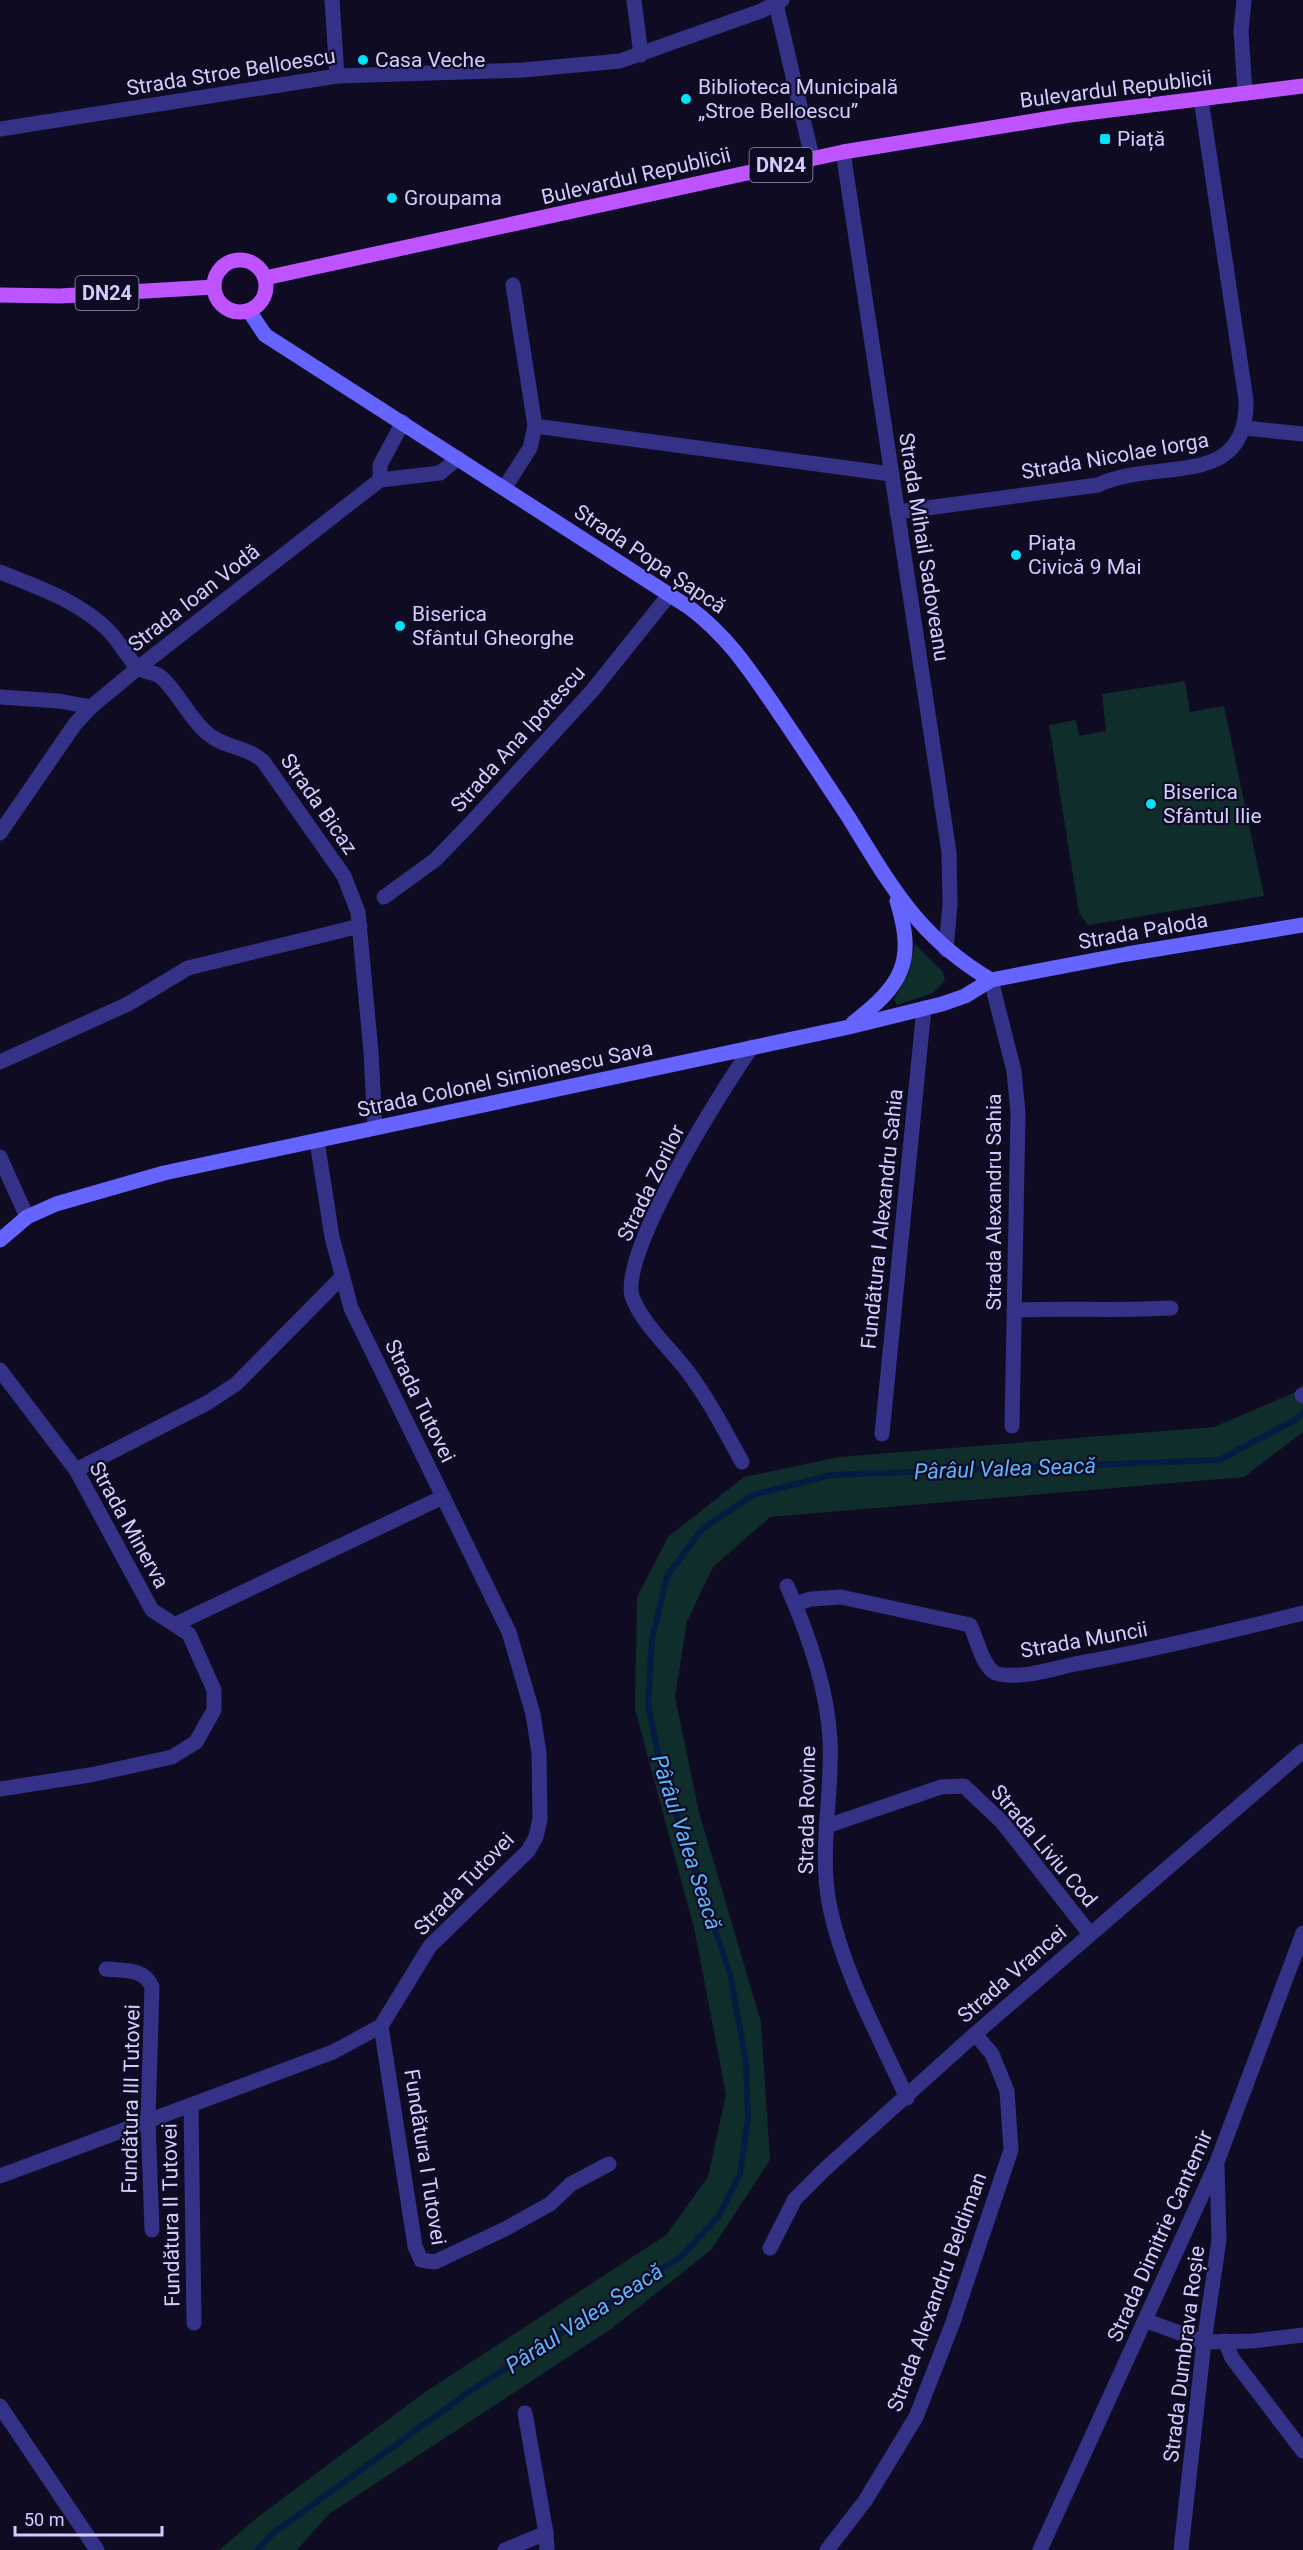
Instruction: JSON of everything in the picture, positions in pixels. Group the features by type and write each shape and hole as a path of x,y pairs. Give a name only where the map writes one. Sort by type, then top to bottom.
{"main road":[{"name":"Bulevardul Republicii","path":"265,278 843,152 1070,115 1303,86"},
{"path":"231,261 248,261 255,265 265,278 265,294 262,302 249,311 240,313 225,308 215,295 214,287 218,271 231,261"},
{"name":"DN24","path":"0,295 60,296 214,287"},
{"name":"Strada Popa Șapcă","path":"249,311 265,335 505,487 669,595 719,631 739,655 806,752 894,891 923,928 946,950 991,980"},
{"path":"849,1027 888,993 900,975 907,948 905,926 894,891"},
{"name":"Strada Paloda","path":"991,980 1127,954 1303,925"},
{"name":"Strada Colonel Simionescu Sava","path":"0,1240 27,1217 56,1204 106,1188 849,1027 965,996 991,980"}],"street":[{"path":"332,0 337,76"},
{"path":"634,0 641,55"},
{"path":"1244,0 1241,31 1245,93"},
{"path":"779,2 812,158"},
{"name":"Strada Stroe Belloescu","path":"0,129 337,76 592,65 641,55 779,2"},
{"path":"1201,99 1221,245 1242,367 1246,400 1245,428 1303,434"},
{"name":"Strada Mihail Sadoveanu","path":"843,152 949,852 950,888 946,950"},
{"path":"505,487 530,448 535,426 513,285"},
{"path":"403,422 383,457 380,480 440,473 458,458"},
{"path":"535,426 891,474"},
{"name":"Strada Nicolae Iorga","path":"897,512 1098,484 1116,476 1212,463 1228,454 1245,428"},
{"name":"Strada Ioan Vodă","path":"0,833 69,733 91,707 380,480"},
{"name":"Strada Bicaz","path":"0,572 74,604 117,640 138,668 159,675 205,732 219,742 239,746 263,761 344,876 358,912 360,926 375,1128"},
{"name":"Strada Ana Ipotescu","path":"384,897 435,860 469,825 592,691 669,595"},
{"path":"0,698 47,700 91,707"},
{"path":"0,1062 128,1004 188,968 360,926"},
{"name":"Strada Alexandru Sahia","path":"991,980 1014,1071 1018,1113 1012,1426"},
{"name":"Fundătura I Alexandru Sahia","path":"882,1434 924,1008"},
{"name":"Strada Zorilor","path":"742,1462 716,1413 688,1372 645,1320 632,1297 634,1270 666,1191 726,1084 752,1047"},
{"name":"Strada Tutovei","path":"317,1141 341,1278 351,1308 509,1632 523,1674 539,1753 540,1819 536,1837 528,1851 430,1946 381,2026"},
{"path":"0,1157 27,1217"},
{"path":"76,1470 207,1403 236,1384 341,1278"},
{"path":"1014,1310 1075,1307 1109,1311 1171,1308"},
{"name":"Strada Minerva","path":"0,1370 76,1470 152,1610 189,1634 214,1690 214,1710 196,1742 172,1757 90,1775 0,1789"},
{"path":"176,1624 443,1497"},
{"name":"Strada Rovine","path":"787,1586 820,1683 830,1738 824,1857 830,1907 846,1962 907,2098"},
{"name":"Strada Muncii","path":"795,1604 811,1599 841,1596 970,1624 979,1641 985,1665 997,1674 1024,1674 1174,1646 1303,1613"},
{"name":"Strada Vrancei","path":"770,2248 795,2199 824,2170 907,2098 975,2034 1303,1750"},
{"name":"Strada Liviu Cod","path":"827,1826 941,1787 964,1786 1002,1822 1090,1934"},
{"name":"Strada Dimitrie Cantemir","path":"1040,2550 1217,2162 1303,1933"},
{"name":"Fundătura III Tutovei","path":"106,1969 138,1972 146,1977 152,1987 148,2120 152,2230"},
{"path":"0,2175 333,2052 381,2026"},
{"name":"Fundătura I Tutovei","path":"381,2026 415,2246 421,2260 435,2262 505,2229 550,2204 571,2184 609,2164"},
{"name":"Strada Alexandru Beldiman","path":"827,2550 865,2501 916,2417 952,2325 1011,2150 1007,2091 992,2054 975,2034"},
{"name":"Fundătura II Tutovei","path":"191,2106 194,2323"},
{"name":"Strada Dumbrava Roșie","path":"1181,2550 1204,2342 1219,2241 1217,2162"},
{"path":"1146,2321 1204,2342 1253,2341 1303,2335"},
{"path":"1225,2341 1232,2358 1303,2451"},
{"path":"0,2406 98,2550"},
{"path":"525,2413 547,2550"},
{"path":"505,2550 546,2533"}],"green space":[{"path":"1185,681 1190,712 1224,706 1264,896 1088,925 1079,913 1049,725 1076,720 1079,736 1106,731 1102,694"},
{"path":"915,944 943,972 945,981 933,993 897,1005 894,999 908,975"},
{"path":"1303,1384 1303,1432 1244,1477 770,1517 713,1567 687,1621 675,1697 699,1812 761,2022 770,2160 711,2250 611,2329 329,2514 297,2550 219,2550 259,2516 425,2392 666,2235 708,2177 726,2094 694,1928 635,1709 637,1597 668,1537 744,1477 839,1457 1214,1427 1298,1391"}],"waterway":[{"name":"Pârâul Valea Seacă","path":"257,2550 272,2534 469,2392 682,2256 719,2216 740,2174 748,2118 746,2062 730,1974 663,1775 648,1706 652,1639 667,1576 703,1528 753,1495 831,1475 1219,1460 1295,1420 1303,1412"}],"place":[{"name":"Casa Veche","path":"363,60"},
{"name":"Biblioteca Municipală „Stroe Belloescu”","path":"686,99"},
{"name":"Piață","path":"1105,139"},
{"name":"Groupama","path":"392,198"},
{"name":"Piața Civică 9 Mai","path":"1016,555"},
{"name":"Biserica Sfântul Gheorghe","path":"400,626"},
{"name":"Biserica Sfântul Ilie","path":"1151,804"}]}
